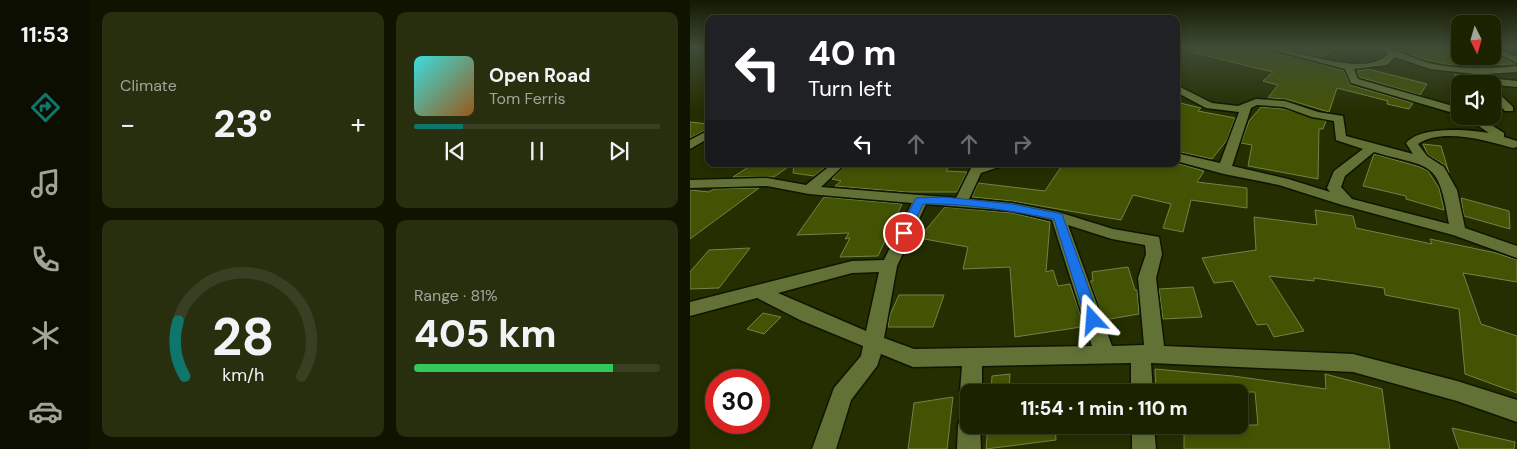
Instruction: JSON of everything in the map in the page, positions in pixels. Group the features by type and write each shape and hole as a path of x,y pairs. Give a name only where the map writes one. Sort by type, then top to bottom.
{"street":[{"path":"1349,68 1354,81 1416,97 1451,109"},
{"path":"1443,68 1476,72 1517,69"},
{"path":"1476,72 1480,75"},
{"path":"1501,82 1517,84"},
{"path":"1180,90 1210,106 1246,108 1256,102 1285,104 1316,115 1339,118 1340,138 1372,148 1422,159 1439,170 1450,190 1458,231"},
{"path":"1501,99 1513,110"},
{"path":"1224,170 1246,108"},
{"path":"1483,125 1515,145"},
{"path":"690,145 705,136"},
{"path":"1422,159 1412,142 1425,136 1486,136 1515,145"},
{"path":"1347,202 1334,188 1339,174 1372,148"},
{"path":"1180,158 1224,170 1283,182 1347,202 1458,231 1517,252"},
{"path":"809,190 836,167"},
{"path":"960,203 976,172 988,167"},
{"path":"690,184 767,182 809,190 858,193 920,201 944,200 1012,207 1058,217 1112,234 1153,241 1154,254 1147,278 1148,354 1143,384"},
{"path":"824,449 842,396 870,360 875,344 875,329 889,266 920,201"},
{"path":"1058,217 1106,355"},
{"path":"690,309 852,266 889,266"},
{"path":"758,291 807,315 913,358 1148,354 1353,363 1457,391 1517,411"},
{"path":"971,384 972,358"},
{"path":"968,449 969,434"},
{"path":"1143,434 1144,449"}],"building":[{"path":"1256,68 1333,68 1344,71 1350,85 1413,103 1409,109 1387,104 1388,101 1337,88 1329,112 1286,99 1268,98 1278,85 1263,81 1273,72"},
{"path":"1368,69 1427,84 1420,95 1359,77 1357,71"},
{"path":"1180,103 1201,108 1198,111 1235,118 1227,140 1212,159 1180,152"},
{"path":"1261,107 1284,109 1326,121 1323,129 1319,129 1318,179 1248,166 1252,145 1241,143 1249,121"},
{"path":"690,122 705,124 705,130 690,138"},
{"path":"1423,144 1441,146 1449,173 1445,165 1428,155"},
{"path":"1374,154 1428,171 1439,188 1444,210 1406,199 1406,196 1363,186"},
{"path":"1180,164 1204,171 1197,182 1247,188 1247,208 1191,200 1183,232 1163,228 1171,204 1133,195 1121,220 1012,201 972,197 978,183 1045,191 1061,167 1180,167"},
{"path":"748,167 788,167 774,177 733,177"},
{"path":"794,167 825,167 814,176 793,173"},
{"path":"844,167 949,167 946,171 967,172 957,192 907,192 835,186 841,181 832,179"},
{"path":"759,188 690,239 690,190 709,192 714,189"},
{"path":"824,197 902,204 878,256 840,257 850,238 845,239 849,233 797,235"},
{"path":"1461,198 1509,211 1510,229 1464,216"},
{"path":"945,207 1012,213 1050,222 1046,272 1053,270 1058,286 1070,284 1083,323 1080,323 1081,327 1015,337 1010,267 963,269 968,247 919,238"},
{"path":"1315,210 1353,216 1356,228 1432,244 1430,239 1496,253 1517,260 1517,282 1463,273 1481,324 1517,336 1517,393 1465,374 1459,309 1385,295 1384,288 1314,278 1314,281 1269,276 1304,331 1274,337 1267,324 1257,325 1233,281 1214,283 1202,258 1256,250 1254,217 1317,225"},
{"path":"750,248 719,288 690,289 690,272 709,250"},
{"path":"1128,267 1135,290 1137,290 1139,314 1104,320 1090,281 1093,281 1092,272"},
{"path":"1193,287 1202,317 1163,319 1159,289"},
{"path":"899,295 944,295 933,327 888,327 890,315"},
{"path":"763,313 781,317 764,334 747,329"},
{"path":"1155,369 1233,376 1326,389 1325,374 1382,389 1390,449 1184,449 1184,434 1248,434 1248,425 1258,425 1255,392 1248,392 1248,384 1156,384"},
{"path":"1010,374 1009,384 992,384 992,376"},
{"path":"953,397 947,449 908,449 914,403"},
{"path":"1452,428 1515,442 1514,449 1459,449"},
{"path":"987,434 1056,434 1056,440 986,449"}],"route":[{"path":"904,233 920,201 944,200 1012,207 1058,217 1093,320"}]}
